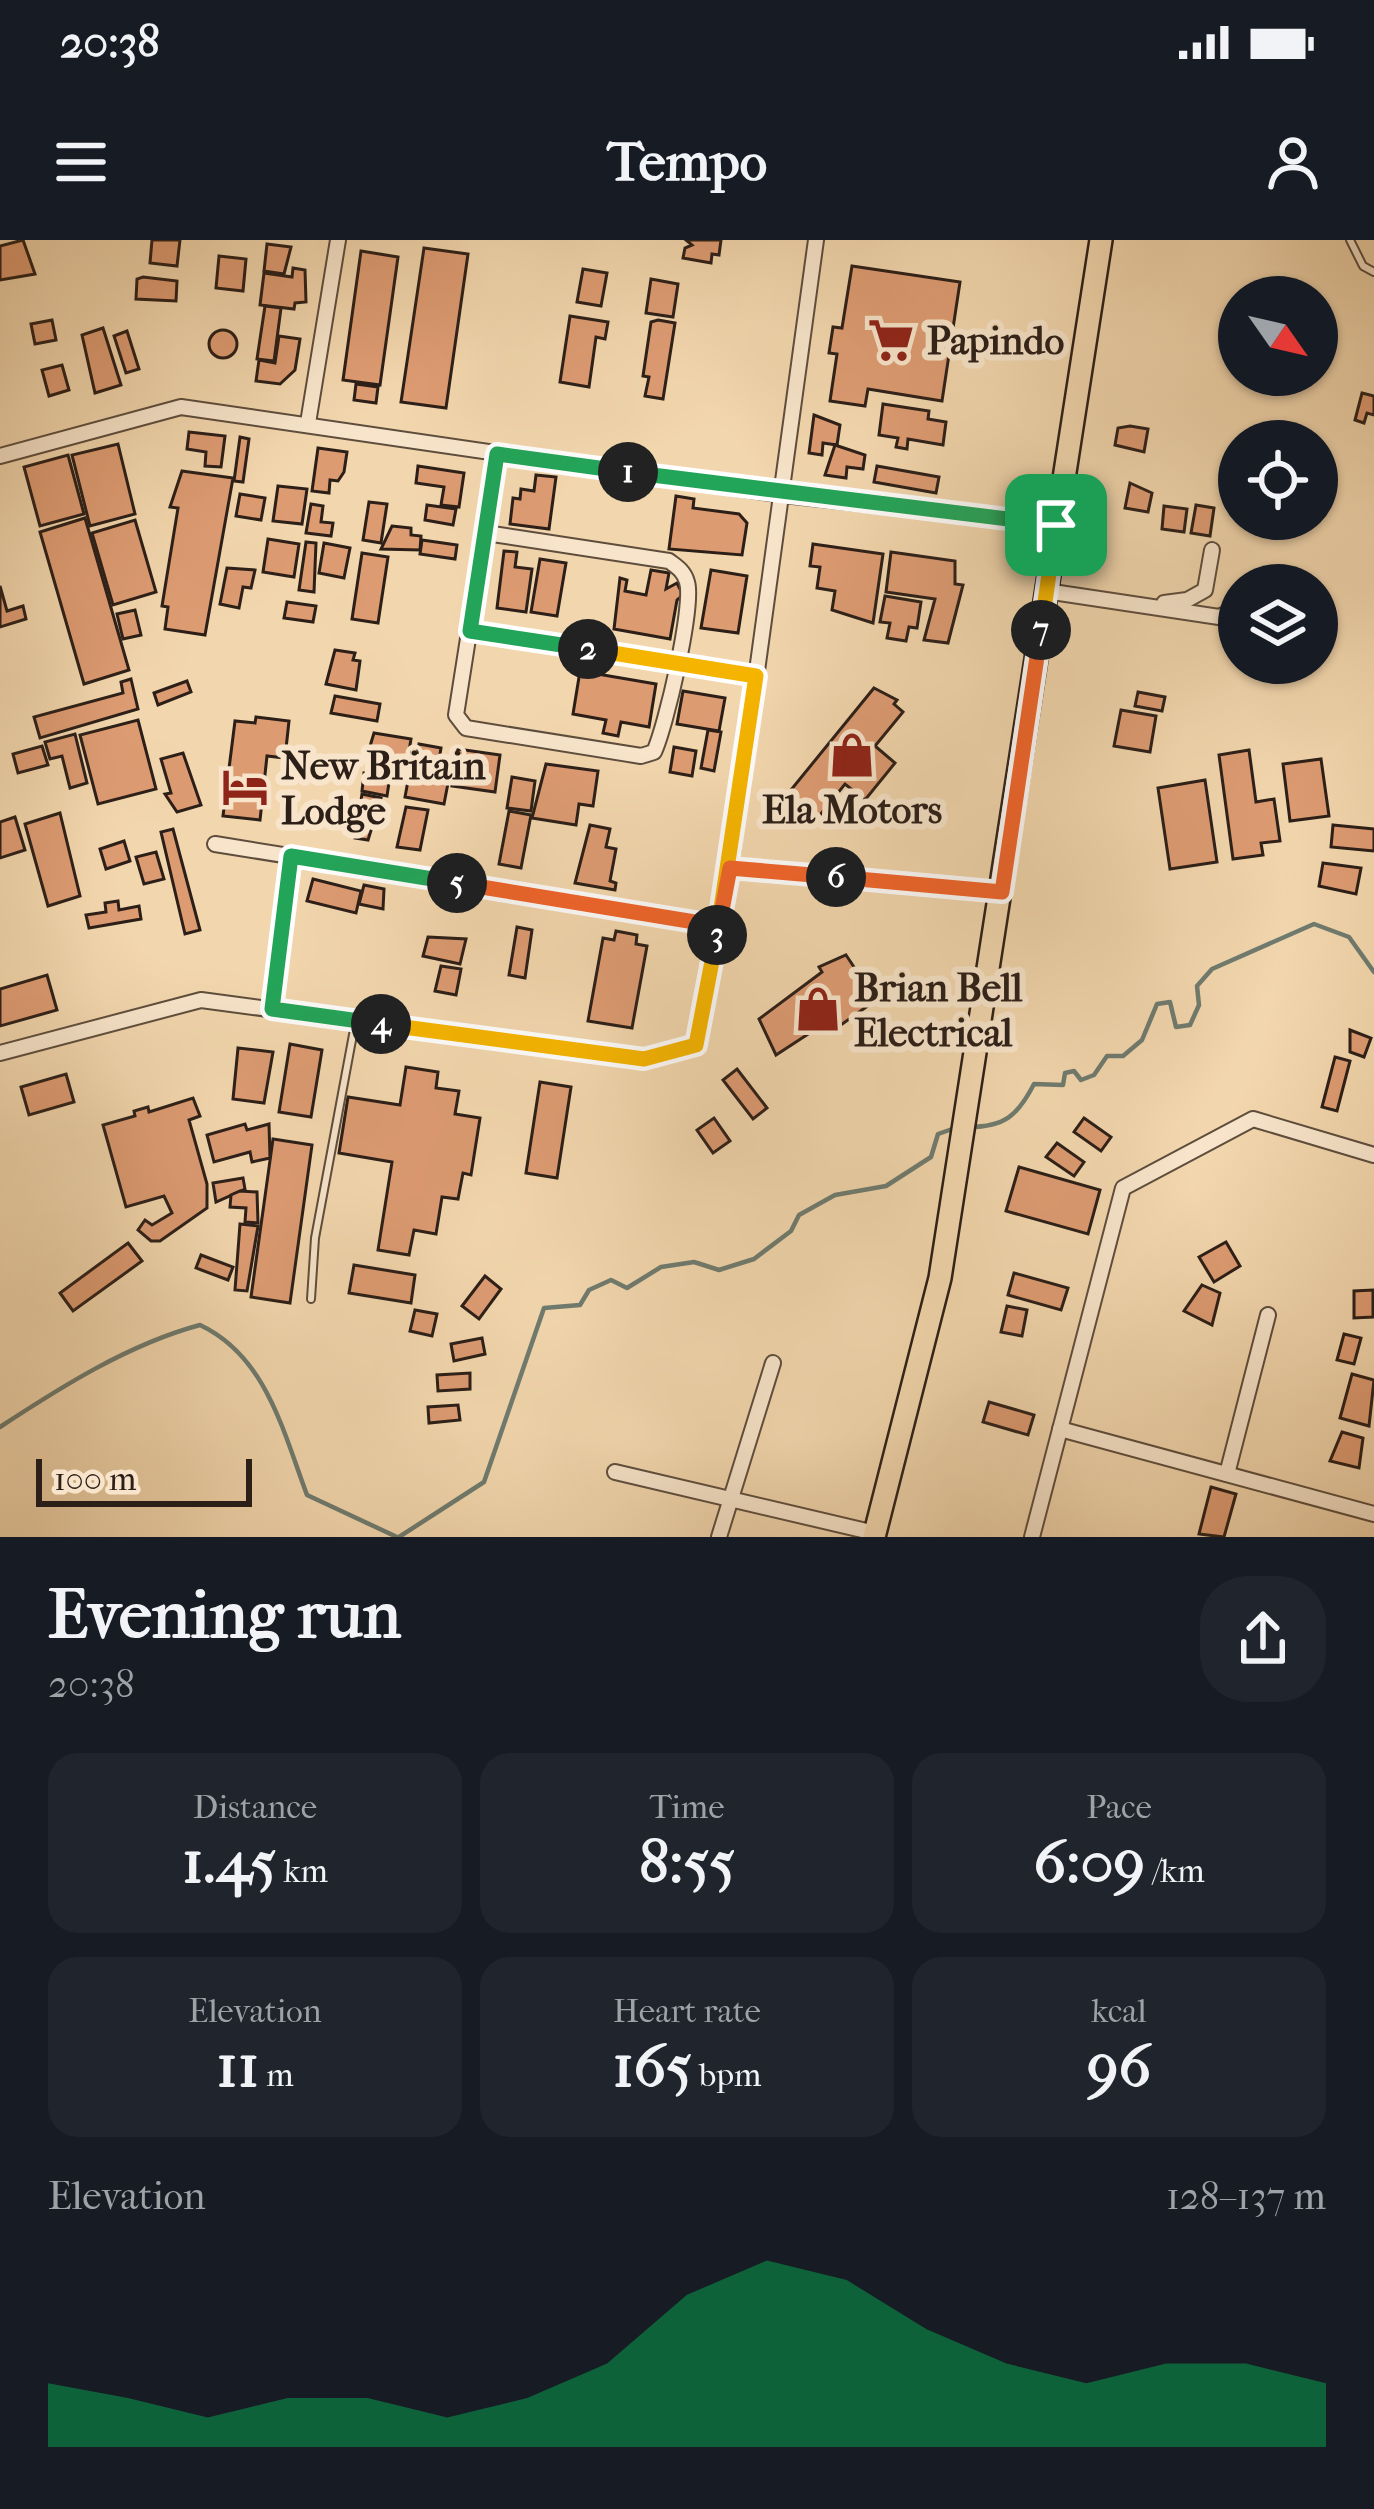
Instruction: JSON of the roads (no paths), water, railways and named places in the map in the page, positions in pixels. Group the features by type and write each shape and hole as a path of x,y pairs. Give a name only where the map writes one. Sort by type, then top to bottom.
{"main road":[{"path":"875,1535 940,1278 1101,240"}],"street":[{"path":"308,423 338,240"},
{"path":"0,1053 201,1000 644,1059 696,1045 730,868 816,240"},
{"path":"0,456 181,407 784,495 1056,525"},
{"path":"487,533 669,561 689,586 662,736 654,752 640,756 466,728 456,715 497,454"},
{"path":"1143,606 1187,600 1205,590 1212,550"},
{"path":"1046,591 1218,617"},
{"path":"470,631 756,676"},
{"path":"214,844 719,926"},
{"path":"272,1009 291,856"},
{"path":"730,868 1002,892"},
{"path":"1036,1536 1123,1188 1253,1118 1374,1155"},
{"path":"1227,1474 1268,1315"},
{"path":"719,1537 773,1364"},
{"path":"1060,1429 1374,1514"},
{"path":"615,1472 875,1535"}],"lane":[{"path":"1350,240 1363,266 1374,272"},
{"path":"311,1299 315,1238 355,1021"}],"waterway":[{"path":"969,1127 992,1125 1009,1117 1034,1084 1063,1085 1065,1073 1074,1071 1081,1080 1094,1075 1107,1056 1123,1056 1142,1040 1157,1004 1170,1002 1176,1027 1190,1025 1199,1005 1197,986 1212,969 1314,924 1349,937 1374,972"},
{"path":"399,1537 484,1482 544,1308 580,1305 589,1290 611,1280 627,1288 661,1267 694,1262 719,1270 754,1259 791,1231 799,1215 835,1195 886,1186 931,1157 938,1134 958,1127"},
{"path":"0,1427 122,1355 200,1325 223,1339 257,1376 280,1421 307,1495 397,1537"}],"place":[{"name":"Papindo","path":"891,340"},
{"name":"Ela Motors","path":"852,755"},
{"name":"New Britain Lodge","path":"245,787"},
{"name":"Brian Bell Electrical","path":"818,1009"}]}
